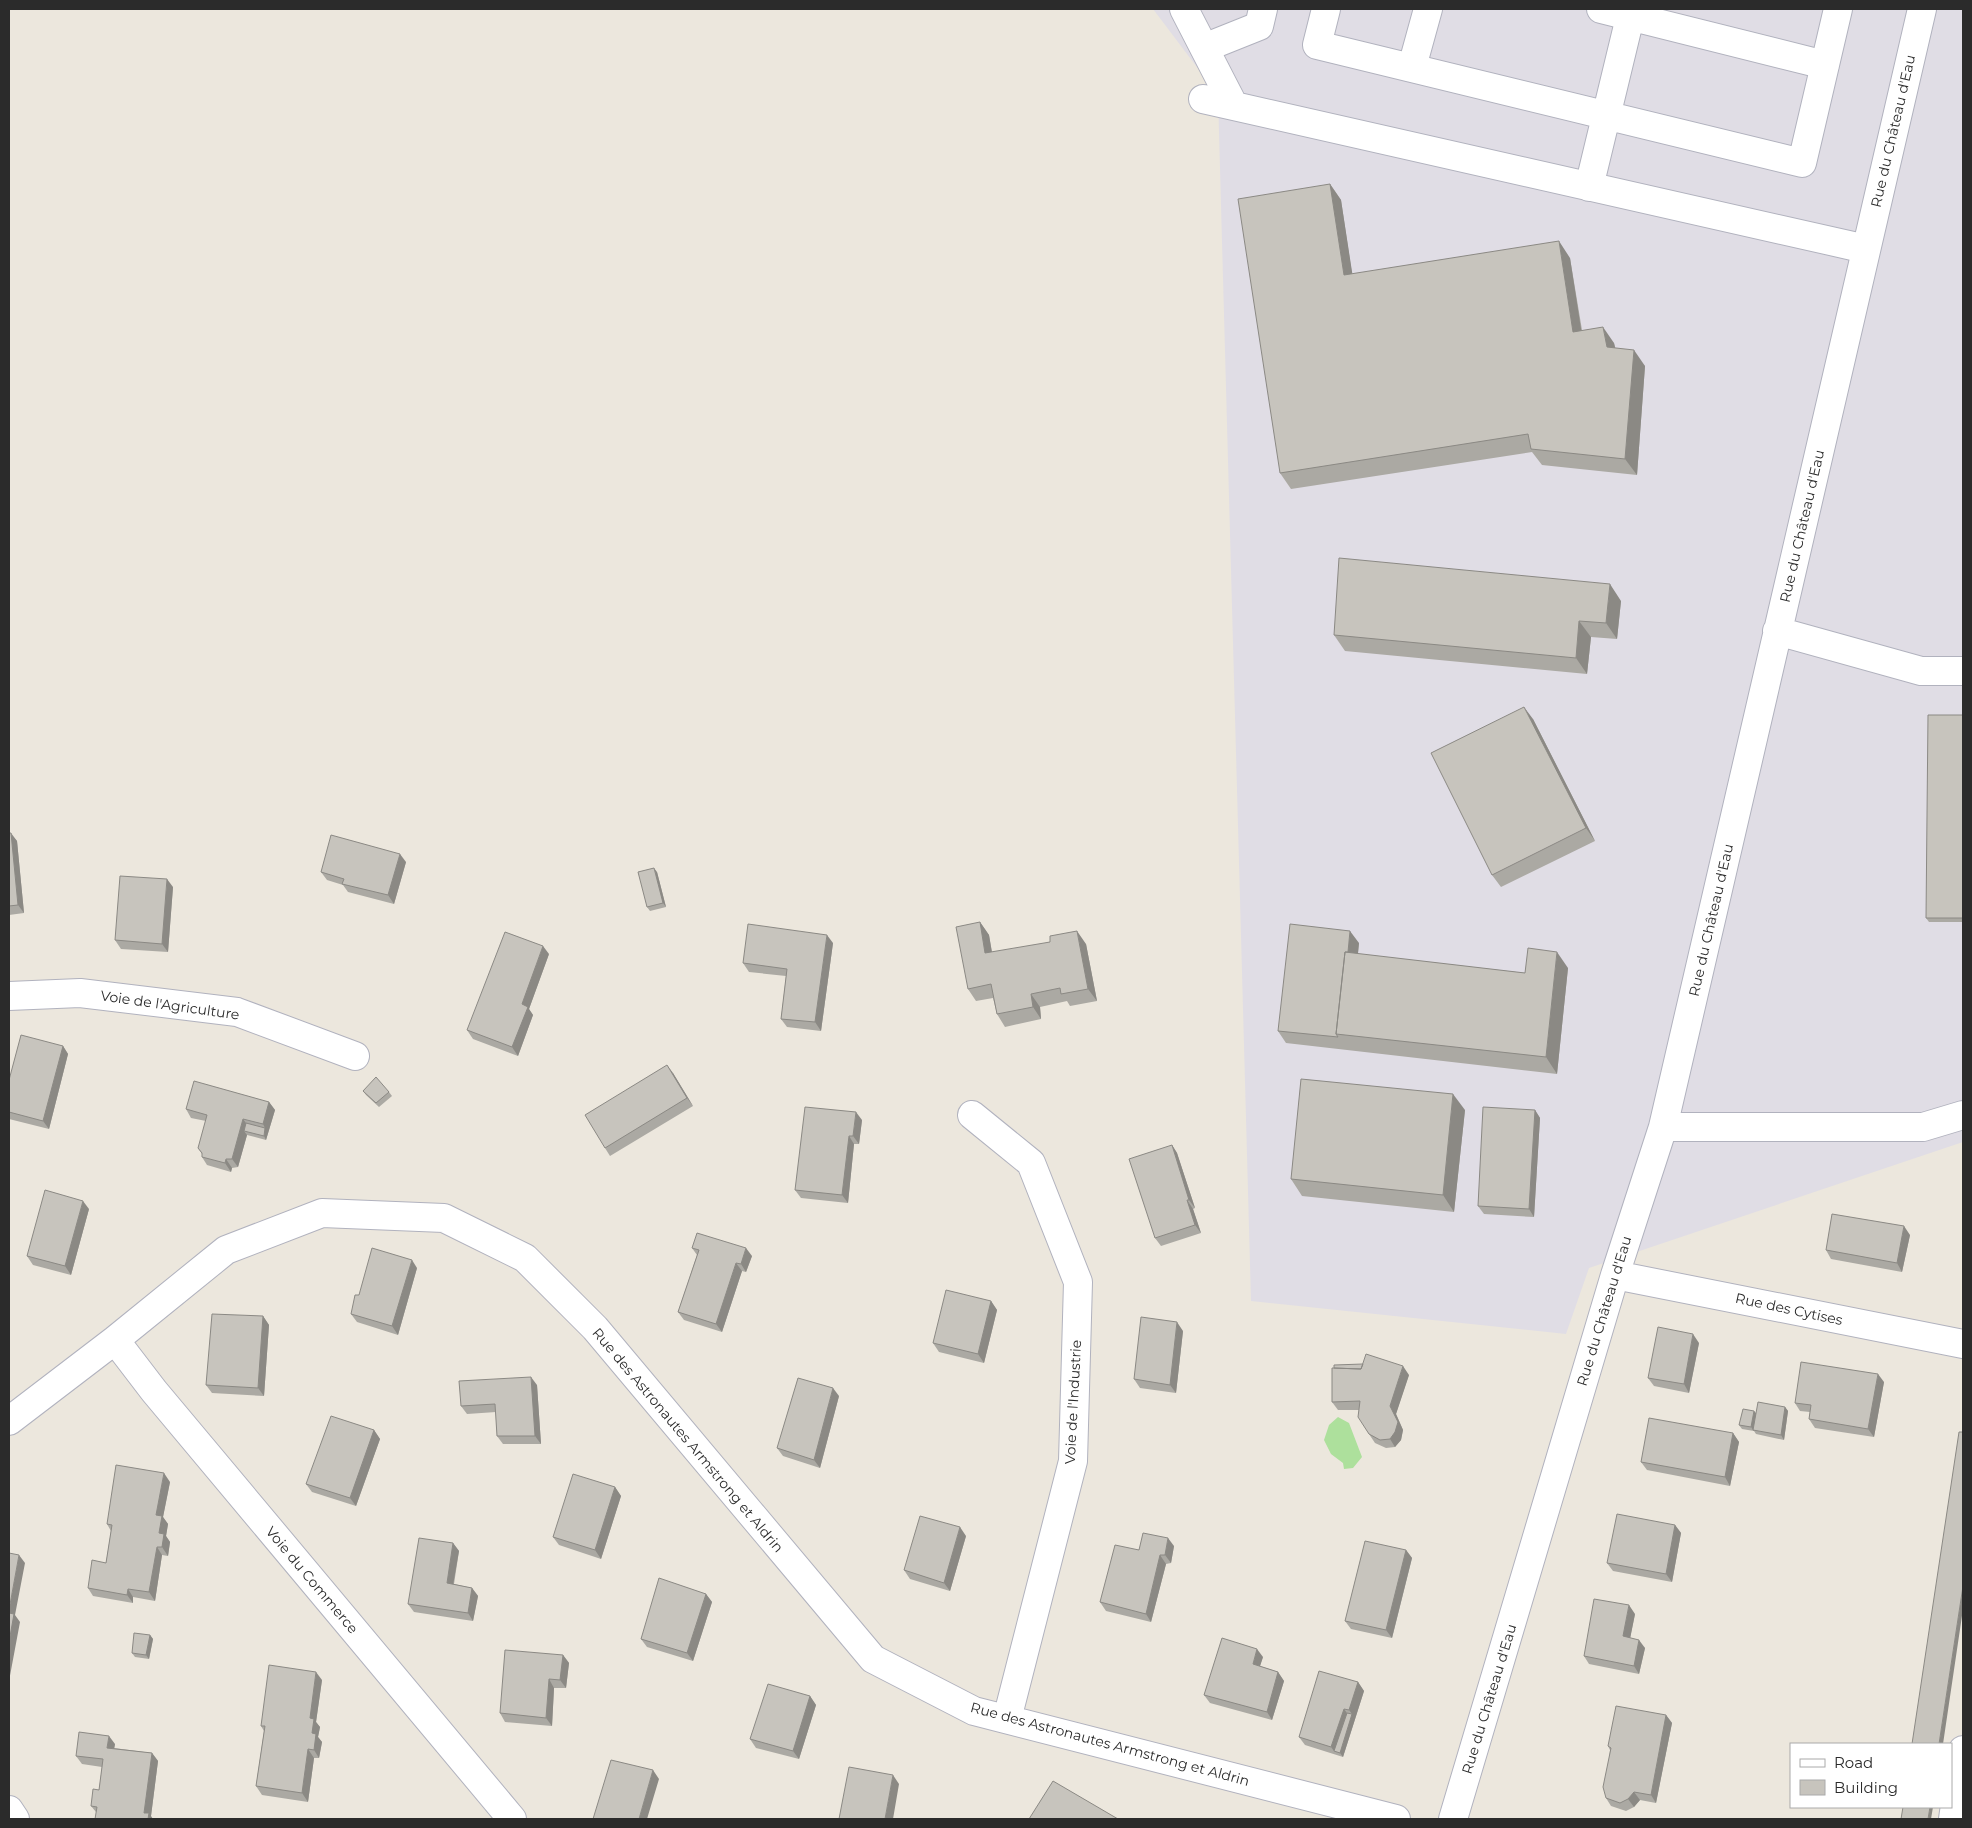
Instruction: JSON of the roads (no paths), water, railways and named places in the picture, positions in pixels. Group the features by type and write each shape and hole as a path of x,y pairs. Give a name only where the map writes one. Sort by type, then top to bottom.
{"street":[{"path":"1184,9 1234,106"},
{"path":"1204,48 1259,26 1262,9"},
{"path":"1326,9 1317,45 1802,163 1838,9"},
{"path":"1412,68 1428,9"},
{"path":"1601,9 1632,12 1825,65"},
{"name":"Rue du Château d'Eau","path":"1453,1819 1615,1275 1662,1127 1922,9"},
{"path":"1589,187 1632,12"},
{"path":"1203,99 1866,249"},
{"path":"1778,631 1921,671 1963,671"},
{"name":"Voie de l'Agriculture","path":"9,996 80,993 237,1012 355,1056"},
{"name":"Voie de l'Industrie","path":"972,1115 1032,1163 1078,1282 1073,1461 1007,1719"},
{"path":"1662,1127 1923,1127 1963,1115"},
{"name":"Rue des Astronautes Armstrong et Aldrin","path":"9,1421 115,1340 226,1250 322,1213 444,1218 525,1258 595,1328 873,1659 974,1711 1396,1819"},
{"name":"Rue des Cytises","path":"1615,1275 1963,1344"},
{"name":"Voie du Commerce","path":"115,1340 160,1399 512,1819"},
{"path":"1953,1819 1963,1750"},
{"path":"9,1810 15,1819"}]}
